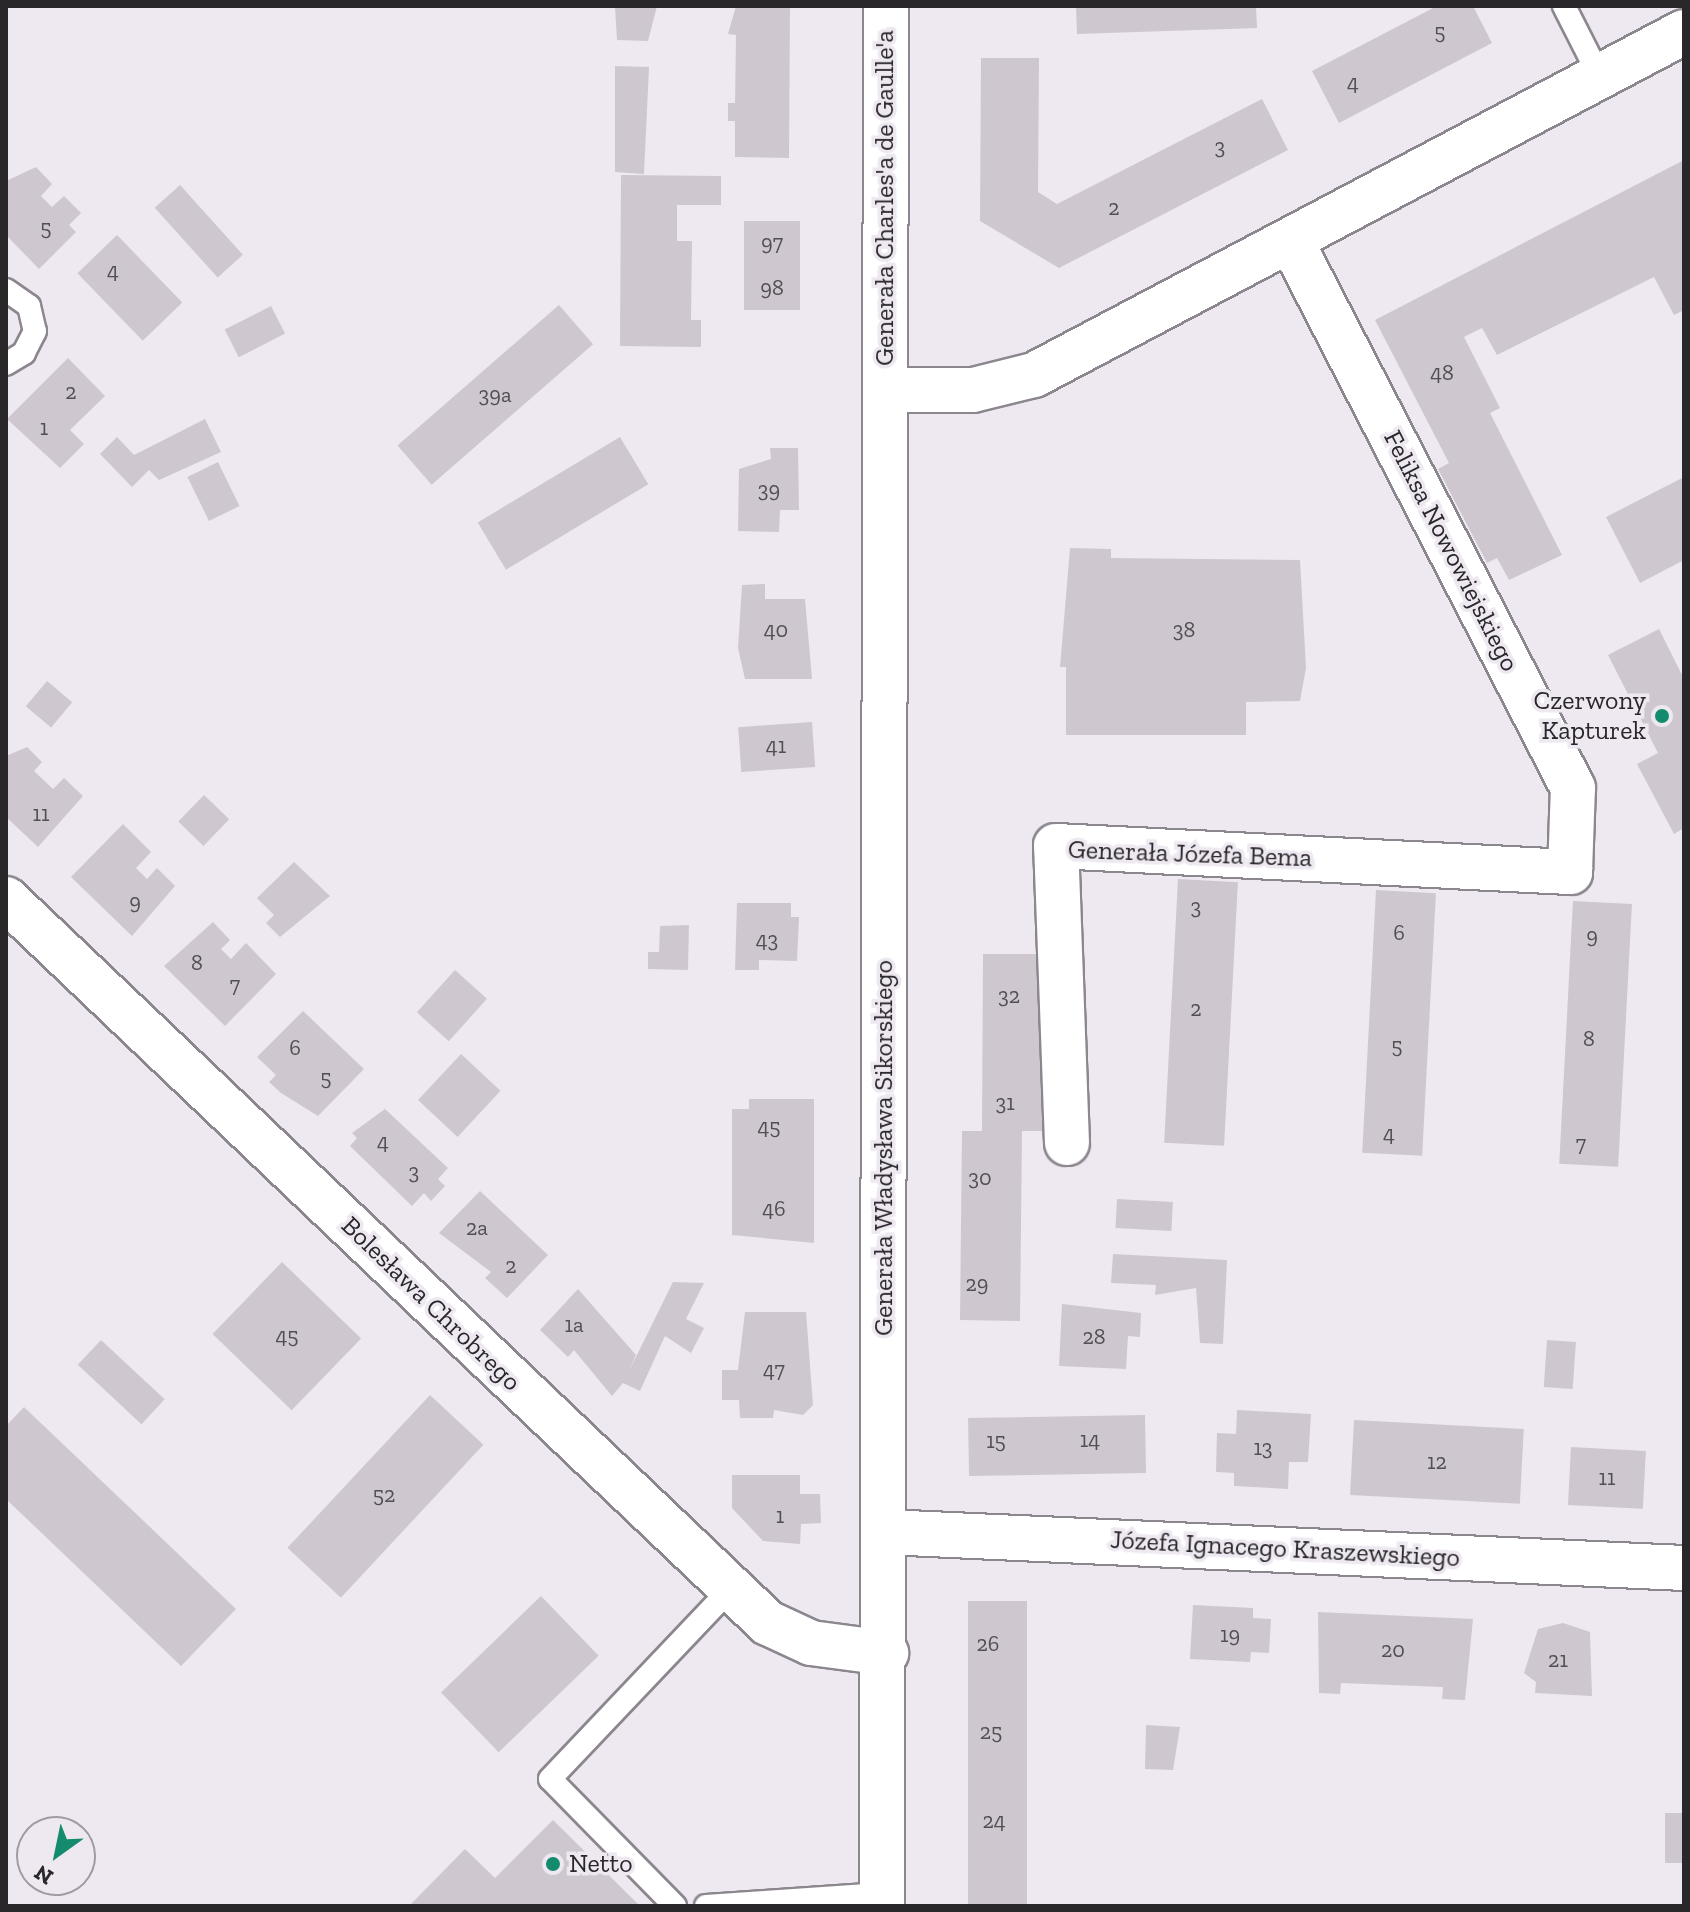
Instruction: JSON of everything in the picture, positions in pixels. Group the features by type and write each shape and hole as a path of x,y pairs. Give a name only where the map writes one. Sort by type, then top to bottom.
{"street":[{"name":"Generała Charles'a de Gaulle'a","path":"885,390 886,6"},
{"path":"885,390 1002,387 1291,241 1684,32"},
{"name":"Feliksa Nowowiejskiego","path":"1291,241 1573,788 1570,872"},
{"name":"Generała Władysława Sikorskiego","path":"882,1900 886,1653 885,390"},
{"name":"Generała Józefa Bema","path":"1067,1143 1056,846 1570,872"},
{"name":"Bolesława Chrobrego","path":"6,899 731,1588 790,1635 886,1653"},
{"name":"Józefa Ignacego Kraszewskiego","path":"885,1532 1684,1568"}],"lane":[{"path":"1564,6 1599,75"},
{"path":"6,290 29,306 35,331 24,353 6,364"},
{"path":"675,1906 550,1779 731,1588"},
{"path":"706,1906 882,1900"}],"building":[{"path":"615,6 657,6 648,41 617,40"},
{"path":"736,6 790,6 789,158 735,157 735,121 728,121 728,103 735,103 736,35 728,34"},
{"path":"1076,6 1256,6 1257,28 1077,34"},
{"path":"1437,6 1473,6 1492,43 1339,123 1312,71"},
{"path":"981,58 1039,58 1038,192 1057,204 1262,99 1288,150 1059,268 980,221"},
{"path":"615,66 649,67 644,174 615,172"},
{"path":"1684,160 1684,310 1674,315 1654,277 1497,355 1482,328 1464,337 1500,408 1490,413 1562,555 1509,580 1497,558 1487,563 1438,469 1449,463 1375,320"},
{"path":"36,167 52,184 41,196 52,207 64,196 81,213 69,225 76,232 39,269 6,235 6,181"},
{"path":"621,175 721,176 721,205 677,205 677,241 692,241 691,320 701,320 701,347 620,346"},
{"path":"180,185 243,255 218,278 155,208"},
{"path":"744,221 800,221 800,310 744,310"},
{"path":"117,235 182,303 143,341 77,273"},
{"path":"559,305 593,344 432,485 397,445"},
{"path":"271,306 285,334 239,357 225,330"},
{"path":"68,358 105,396 70,430 84,444 60,468 7,419"},
{"path":"205,419 221,452 159,480 149,470 132,487 100,454 117,437 134,455"},
{"path":"620,437 648,484 506,570 478,522"},
{"path":"770,448 798,448 799,510 780,510 779,532 738,531 739,469 771,459"},
{"path":"218,462 239,506 209,521 187,477"},
{"path":"1684,477 1684,560 1640,583 1606,517"},
{"path":"1070,548 1111,549 1111,558 1300,560 1306,668 1300,701 1246,702 1246,735 1066,735 1066,667 1060,667"},
{"path":"765,584 765,599 805,599 812,679 745,679 738,648 742,585"},
{"name":"Czerwony Kapturek","path":"1659,629 1684,679 1684,828 1674,834 1637,764 1658,753 1608,655"},
{"path":"47,681 72,702 51,727 26,706"},
{"path":"812,722 815,767 741,772 738,727"},
{"path":"27,747 42,762 34,771 53,789 64,778 83,796 38,847 6,817 6,756"},
{"path":"204,795 229,819 203,846 178,822"},
{"path":"123,824 151,852 136,868 147,879 157,868 175,886 132,936 71,877"},
{"path":"294,862 330,896 280,937 266,923 274,915 257,898"},
{"path":"1178,879 1238,882 1224,1146 1164,1143"},
{"path":"1376,890 1436,893 1422,1156 1362,1153"},
{"path":"1573,901 1632,904 1618,1167 1559,1164"},
{"path":"737,903 791,903 791,917 799,917 797,961 759,960 759,970 735,970"},
{"path":"213,922 230,940 221,949 231,959 246,943 276,974 225,1026 164,966"},
{"path":"689,925 688,970 648,969 648,952 659,952 660,926"},
{"path":"983,954 1043,954 1042,1131 1022,1131 1020,1321 960,1320 962,1131 982,1131"},
{"path":"455,970 487,999 449,1041 417,1012"},
{"path":"303,1011 364,1069 318,1116 269,1082 276,1075 257,1057"},
{"path":"461,1054 500,1091 458,1137 418,1100"},
{"path":"749,1099 814,1099 814,1243 732,1235 732,1109 749,1109"},
{"path":"385,1109 448,1168 438,1179 445,1186 431,1201 424,1193 412,1206 350,1146 357,1138 352,1133"},
{"path":"480,1191 548,1255 507,1298 485,1278 491,1272 439,1233"},
{"path":"1117,1199 1173,1202 1171,1231 1115,1228"},
{"path":"1113,1254 1227,1260 1223,1344 1200,1343 1196,1288 1155,1295 1156,1285 1111,1283"},
{"path":"282,1262 361,1338 292,1410 213,1334"},
{"path":"673,1282 704,1283 686,1319 704,1328 691,1353 665,1336 640,1391 623,1383 612,1396 574,1350 568,1357 540,1330 578,1289 636,1355 629,1371"},
{"path":"1062,1304 1141,1313 1140,1337 1128,1336 1126,1369 1059,1366"},
{"path":"745,1312 806,1312 813,1405 803,1415 774,1410 773,1418 740,1418 739,1400 722,1400 722,1370 738,1370"},
{"path":"101,1340 165,1399 141,1424 78,1365"},
{"path":"1547,1340 1576,1342 1573,1389 1544,1387"},
{"path":"430,1395 483,1445 341,1598 287,1548"},
{"path":"24,1407 236,1609 181,1666 6,1499 6,1426"},
{"path":"1237,1410 1311,1414 1308,1462 1289,1462 1288,1489 1234,1486 1234,1473 1216,1472 1217,1433 1236,1434"},
{"path":"1145,1415 1146,1473 969,1476 968,1418"},
{"path":"1354,1420 1524,1429 1520,1504 1350,1495"},
{"path":"1571,1447 1646,1451 1643,1509 1568,1505"},
{"path":"732,1475 800,1475 800,1494 820,1494 821,1523 801,1524 800,1544 763,1541 732,1508"},
{"path":"541,1596 599,1656 499,1752 441,1693"},
{"path":"968,1601 1027,1601 1027,1906 968,1906"},
{"path":"1193,1605 1253,1608 1253,1618 1271,1619 1269,1653 1251,1652 1250,1662 1190,1659"},
{"path":"1318,1612 1473,1619 1465,1700 1442,1699 1443,1687 1341,1683 1340,1694 1319,1693"},
{"path":"1563,1623 1590,1632 1592,1696 1535,1693 1536,1682 1524,1673 1538,1629"},
{"path":"1146,1725 1180,1727 1173,1770 1145,1769"},
{"path":"1665,1813 1684,1813 1684,1863 1665,1863"},
{"name":"Netto","path":"553,1820 640,1906 409,1906 465,1849 495,1878"}],"place":[{"name":"Czerwony Kapturek","path":"1662,716"},
{"name":"Netto","path":"553,1864"}]}
